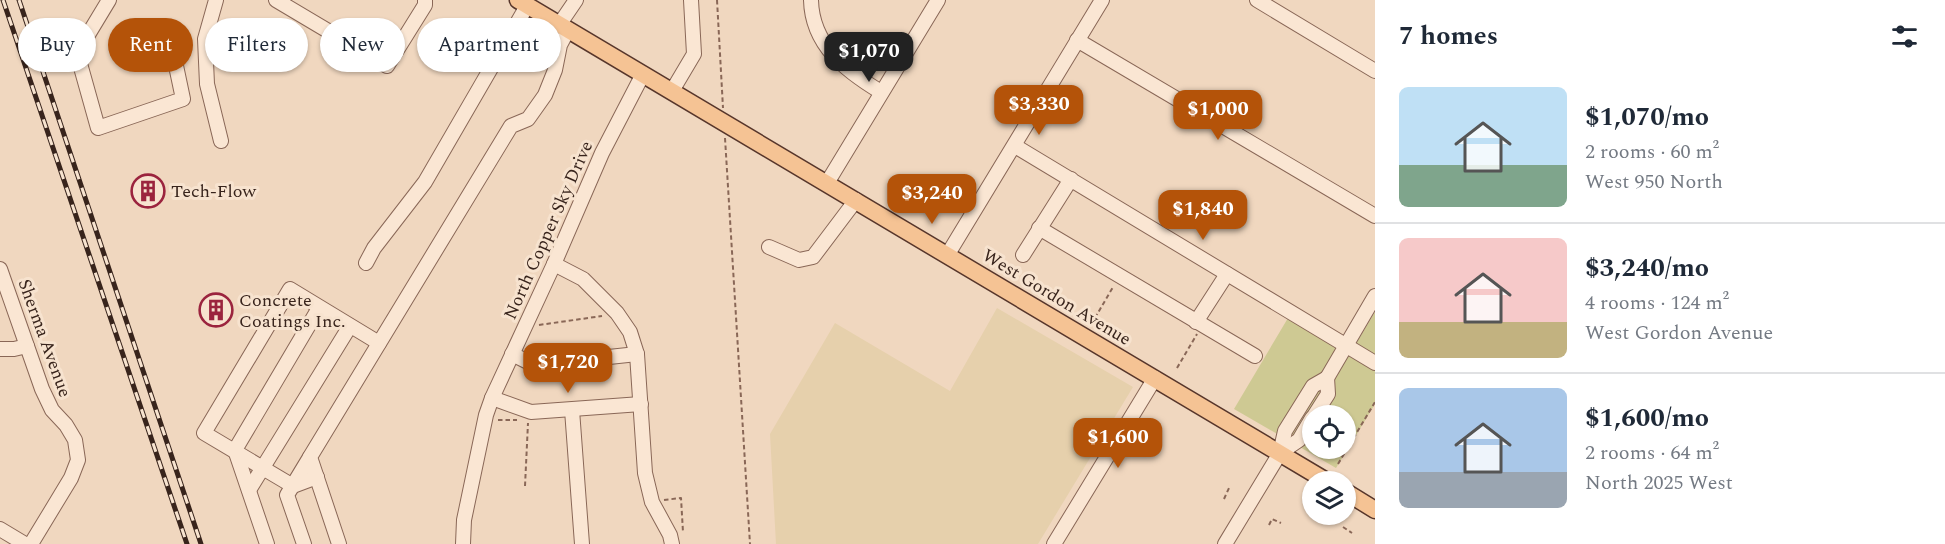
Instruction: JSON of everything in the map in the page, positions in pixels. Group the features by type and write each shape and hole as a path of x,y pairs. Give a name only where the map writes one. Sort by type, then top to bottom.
{"main road":[{"name":"West Gordon Avenue","path":"522,3 1310,471"},
{"path":"1356,498 1375,510"}],"street":[{"path":"109,0 77,53 98,128 183,99 177,72"},
{"path":"216,0 205,39 207,84 221,141"},
{"path":"276,0 387,66 425,5 425,0"},
{"path":"304,544 287,495 511,126 528,119 545,95 555,70 563,28 576,0"},
{"path":"672,91 694,54 692,0"},
{"path":"811,0 811,12 824,45 850,72 882,92"},
{"path":"827,183 938,0"},
{"path":"948,254 1102,0"},
{"path":"1257,0 1375,70"},
{"path":"366,263 374,248 425,182 522,3"},
{"path":"1077,40 1375,216"},
{"name":"North Copper Sky Drive","path":"463,544 464,520 486,415 492,398 602,153 643,74"},
{"path":"1015,146 1375,363"},
{"path":"1023,255 1071,179"},
{"path":"769,247 799,260 813,257 856,200"},
{"path":"1039,228 1197,327 1255,356"},
{"path":"554,264 583,279 617,313 630,332 637,354 645,473 652,502 670,535 672,544"},
{"name":"Sherma Avenue","path":"0,269 42,389 52,410 66,425 75,440 78,460 71,478 31,544"},
{"path":"1197,327 1227,274"},
{"path":"292,486 204,433 290,289 379,343"},
{"path":"1225,544 1280,453 1285,431 1313,386 1327,378 1375,296"},
{"path":"267,544 235,450 319,308"},
{"path":"249,490 350,326"},
{"path":"0,349 27,346"},
{"path":"512,354 534,365 637,354"},
{"path":"1054,544 1155,378"},
{"path":"1321,405 1328,394 1327,378"},
{"path":"492,398 531,412 641,404"},
{"path":"572,410 582,544"},
{"path":"1280,453 1299,440 1302,435"},
{"path":"310,458 339,544"},
{"path":"292,486 317,477"},
{"path":"0,529 25,544"}],"path":[{"path":"717,0 723,104"},
{"path":"726,141 750,544"},
{"path":"1095,318 1116,282"},
{"path":"537,326 604,315"},
{"path":"1176,368 1197,327"},
{"path":"1338,464 1375,402"},
{"path":"498,420 518,420"},
{"path":"525,486 529,420"},
{"path":"1224,499 1229,488"},
{"path":"661,500 681,498 682,532"},
{"path":"1269,525 1272,519 1281,523"},
{"path":"1343,527 1352,533"}],"shaded area":[{"path":"997,308 1133,387 1038,544 776,544 770,434 835,323 950,391"},
{"path":"1375,312 1375,404 1356,435 1356,405 1302,405 1302,448 1234,409 1288,318 1349,355"},
{"path":"1320,459 1341,459 1336,468"}],"railway":[{"path":"3,0 187,544"},
{"path":"19,0 201,544"}],"place":[{"name":"Tech-Flow","path":"148,191"},
{"name":"Concrete Coatings Inc.","path":"216,310"}]}
